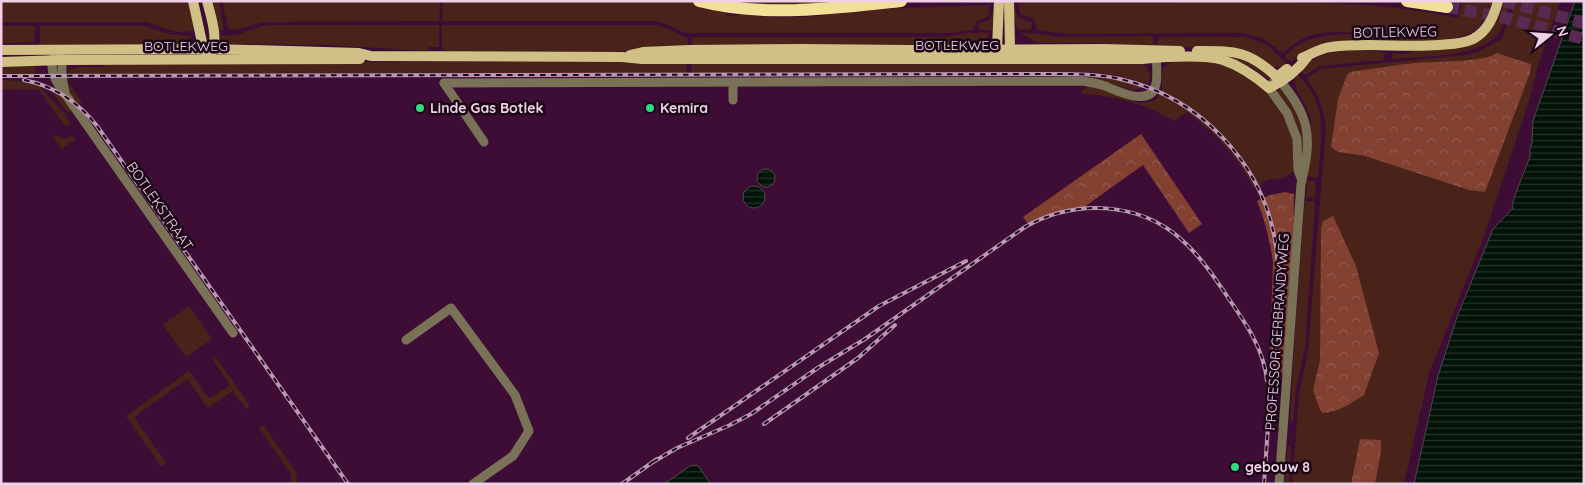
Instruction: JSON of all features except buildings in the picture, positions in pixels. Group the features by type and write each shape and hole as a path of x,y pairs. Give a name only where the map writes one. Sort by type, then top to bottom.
{"highway":[{"path":"698,1 728,7 771,11 799,11 901,1"},
{"path":"1407,1 1447,7"}],"main road":[{"path":"193,1 209,49 209,59"},
{"path":"207,1 214,34 209,49"},
{"name":"BOTLEKWEG","path":"622,57 643,52 689,50 1104,49 1221,60 1241,68 1269,88 1297,60 1323,48 1426,46 1463,43 1482,32 1490,23 1498,1"},
{"path":"1004,5 1010,49 1005,59 997,49 1004,5"},
{"name":"BOTLEKWEG","path":"1,50 117,51 209,49 359,52 371,56"},
{"name":"BOTLEKWEG","path":"1,62 57,60 358,59 371,56 622,57 642,59 1005,59 1217,51 1252,57 1279,80"}],"street":[{"path":"56,50 57,60"},
{"path":"484,142 444,83 1081,81 1099,84 1140,97 1150,94 1155,87 1156,54"},
{"name":"BOTLEKSTRAAT","path":"57,60 53,74 57,84 233,333"},
{"name":"PROFESSOR GERBRANDYWEG","path":"1279,80 1293,95 1304,117 1308,137 1302,181 1279,484"},
{"path":"733,82 733,100"},
{"name":"PROFESSOR GERBRANDYWEG","path":"1269,88 1286,113 1297,139 1298,170 1302,181"},
{"path":"406,340 451,308 515,395 528,431 513,456 473,484"}],"shaded area":[{"path":"1,1 189,1 193,31 172,31 146,22 1,22"},
{"path":"213,1 219,1 224,30 216,31 216,15"},
{"path":"222,1 440,1 439,21 268,22 230,30"},
{"path":"443,1 726,1 726,15 737,16 737,14 769,17 806,17 884,9 989,5 989,14 988,17 977,21 973,30 951,33 687,33 655,21 442,21"},
{"path":"733,1 874,1 794,8"},
{"path":"1462,1 1493,1 1485,19 1478,28 1460,37 1448,40 1410,42 1358,38 1358,36 1362,36 1361,33 1324,33 1302,39 1283,53 1262,38 1242,33 1067,34 1037,30 1034,19 1020,14 1019,3 1216,2 1368,5 1428,12 1458,18"},
{"path":"1502,1 1510,1 1505,19 1498,34 1489,42 1463,52 1392,59 1392,54 1465,46"},
{"path":"1515,1 1560,1 1484,236 1429,374 1404,484 1375,484 1381,452 1360,439 1351,484 1292,484 1299,395 1308,351 1326,128 1320,102 1308,77 1321,69 1467,55 1480,51 1502,39","holes":["1500,54 1531,64 1406,169 1365,156 1338,152 1349,72 1419,63 1471,60","1356,266 1364,299 1313,390 1320,360"]},
{"path":"1575,1 1584,1 1584,484 1414,484 1438,376 1457,317 1493,229 1513,208 1512,205 1518,187 1530,157 1533,121"},
{"path":"1013,8 1015,8 1018,17 1032,23 1031,29 1018,30"},
{"path":"993,9 993,30 980,30 978,28 979,24 989,20"},
{"path":"439,25 439,47 428,47 428,51 331,45 233,44 218,36 237,35 262,26"},
{"path":"442,25 655,25 686,37 688,39 688,48 605,52 446,52 442,47"},
{"path":"1,26 35,26 34,42 1,43"},
{"path":"40,26 144,26 169,34 191,36 183,44 40,47"},
{"path":"966,33 991,33 984,41 976,45 691,48 692,37 945,37"},
{"path":"1020,33 1058,37 1152,36 1154,38 1154,48 1107,43 1038,43"},
{"path":"1353,34 1353,39 1328,43 1313,48 1305,51 1291,62 1286,58 1286,55 1293,48 1317,37"},
{"path":"1161,37 1247,37 1267,45 1287,64 1282,67 1273,67 1210,47 1158,48 1157,40"},
{"path":"1366,50 1391,54 1384,54 1383,60 1320,66 1305,75 1299,71 1322,55 1338,51"},
{"path":"1215,56 1245,57 1271,75 1267,78 1242,63 1230,58"},
{"path":"1207,60 1227,65 1254,80 1266,90 1284,115 1290,129 1295,147 1294,171 1284,178 1267,180 1254,188 1233,155 1208,129 1187,112 1174,121 1141,105 1106,96 1082,94 1082,91 1089,85 1140,103 1153,101 1157,99 1162,91 1164,67 1173,61"},
{"path":"120,62 687,62 686,73 68,74 68,71 76,67 104,67 105,65"},
{"path":"691,62 1141,63 1147,67 1151,78 1147,84 1120,76 1092,72 692,73"},
{"path":"1,66 35,66 35,74 1,74"},
{"path":"1297,74 1312,92 1321,121 1317,178 1307,176 1312,128 1309,113 1295,83"},
{"path":"1082,75 1115,79 1142,87 1132,90"},
{"path":"65,78 82,102 79,105 70,93"},
{"path":"1,80 20,81 38,85 71,123 66,127 39,90 1,89"},
{"path":"49,89 61,95 72,110 68,113"},
{"path":"1278,90 1284,90 1299,117 1305,145 1301,160 1277,94"},
{"path":"52,136 64,139 73,136 76,140 62,149"},
{"path":"762,169 770,169 775,174 773,185 762,187 757,182 757,174"},
{"path":"1307,180 1316,181 1315,197 1306,197"},
{"path":"754,186 762,189 765,197 762,205 754,208 746,205 743,197 746,189"},
{"path":"1305,201 1314,201 1315,204 1305,348 1296,388 1293,421 1290,422 1294,347"},
{"path":"189,306 212,339 186,357 163,325"},
{"path":"215,356 250,406 246,409 233,391 208,408 187,379 134,417 166,463 161,466 126,416 189,371 209,399 230,385 212,358"},
{"path":"263,425 296,472 296,484 291,484 291,474 259,428"},
{"path":"1288,446 1291,447 1289,484 1285,484"},
{"path":"690,466 698,466 711,484 664,484"}],"green space":[{"path":"1497,53 1531,64 1530,73 1485,192 1469,190 1365,156 1338,152 1331,147 1338,99 1347,75 1350,72 1416,63 1470,60"},
{"path":"1141,134 1202,224 1189,233 1143,165 1080,210 1053,215 1029,225 1023,217"},
{"path":"1285,192 1294,194 1294,243 1290,272 1284,369 1278,385 1269,379 1273,262 1267,231 1257,201 1270,195"},
{"path":"1333,216 1356,266 1379,353 1364,395 1340,409 1323,413 1320,410 1313,390 1320,360 1321,229 1323,221"},
{"path":"1360,439 1381,440 1381,452 1375,484 1351,484"}],"tunnel":[{"path":"1504,1 1584,23"},
{"path":"1447,7 1502,17 1584,39"}],"railway":[{"path":"1,76 1072,74 1112,77 1149,88 1176,101 1201,118 1224,138 1258,188 1269,216 1276,246 1278,285 1264,484"},
{"path":"24,80 45,86 65,96 90,117 348,484"},
{"path":"653,462 677,448 751,414 819,367 865,339 1025,227 1044,218 1064,212 1085,209 1106,208 1126,211 1165,227 1182,240 1207,268 1248,328 1262,359 1267,381"},
{"path":"688,438 879,306 966,261"},
{"path":"764,424 858,358 895,325"},
{"path":"622,484 657,459"}],"place":[{"name":"Linde Gas Botlek","path":"420,108"},
{"name":"Kemira","path":"650,108"},
{"name":"gebouw 8","path":"1235,467"}]}
